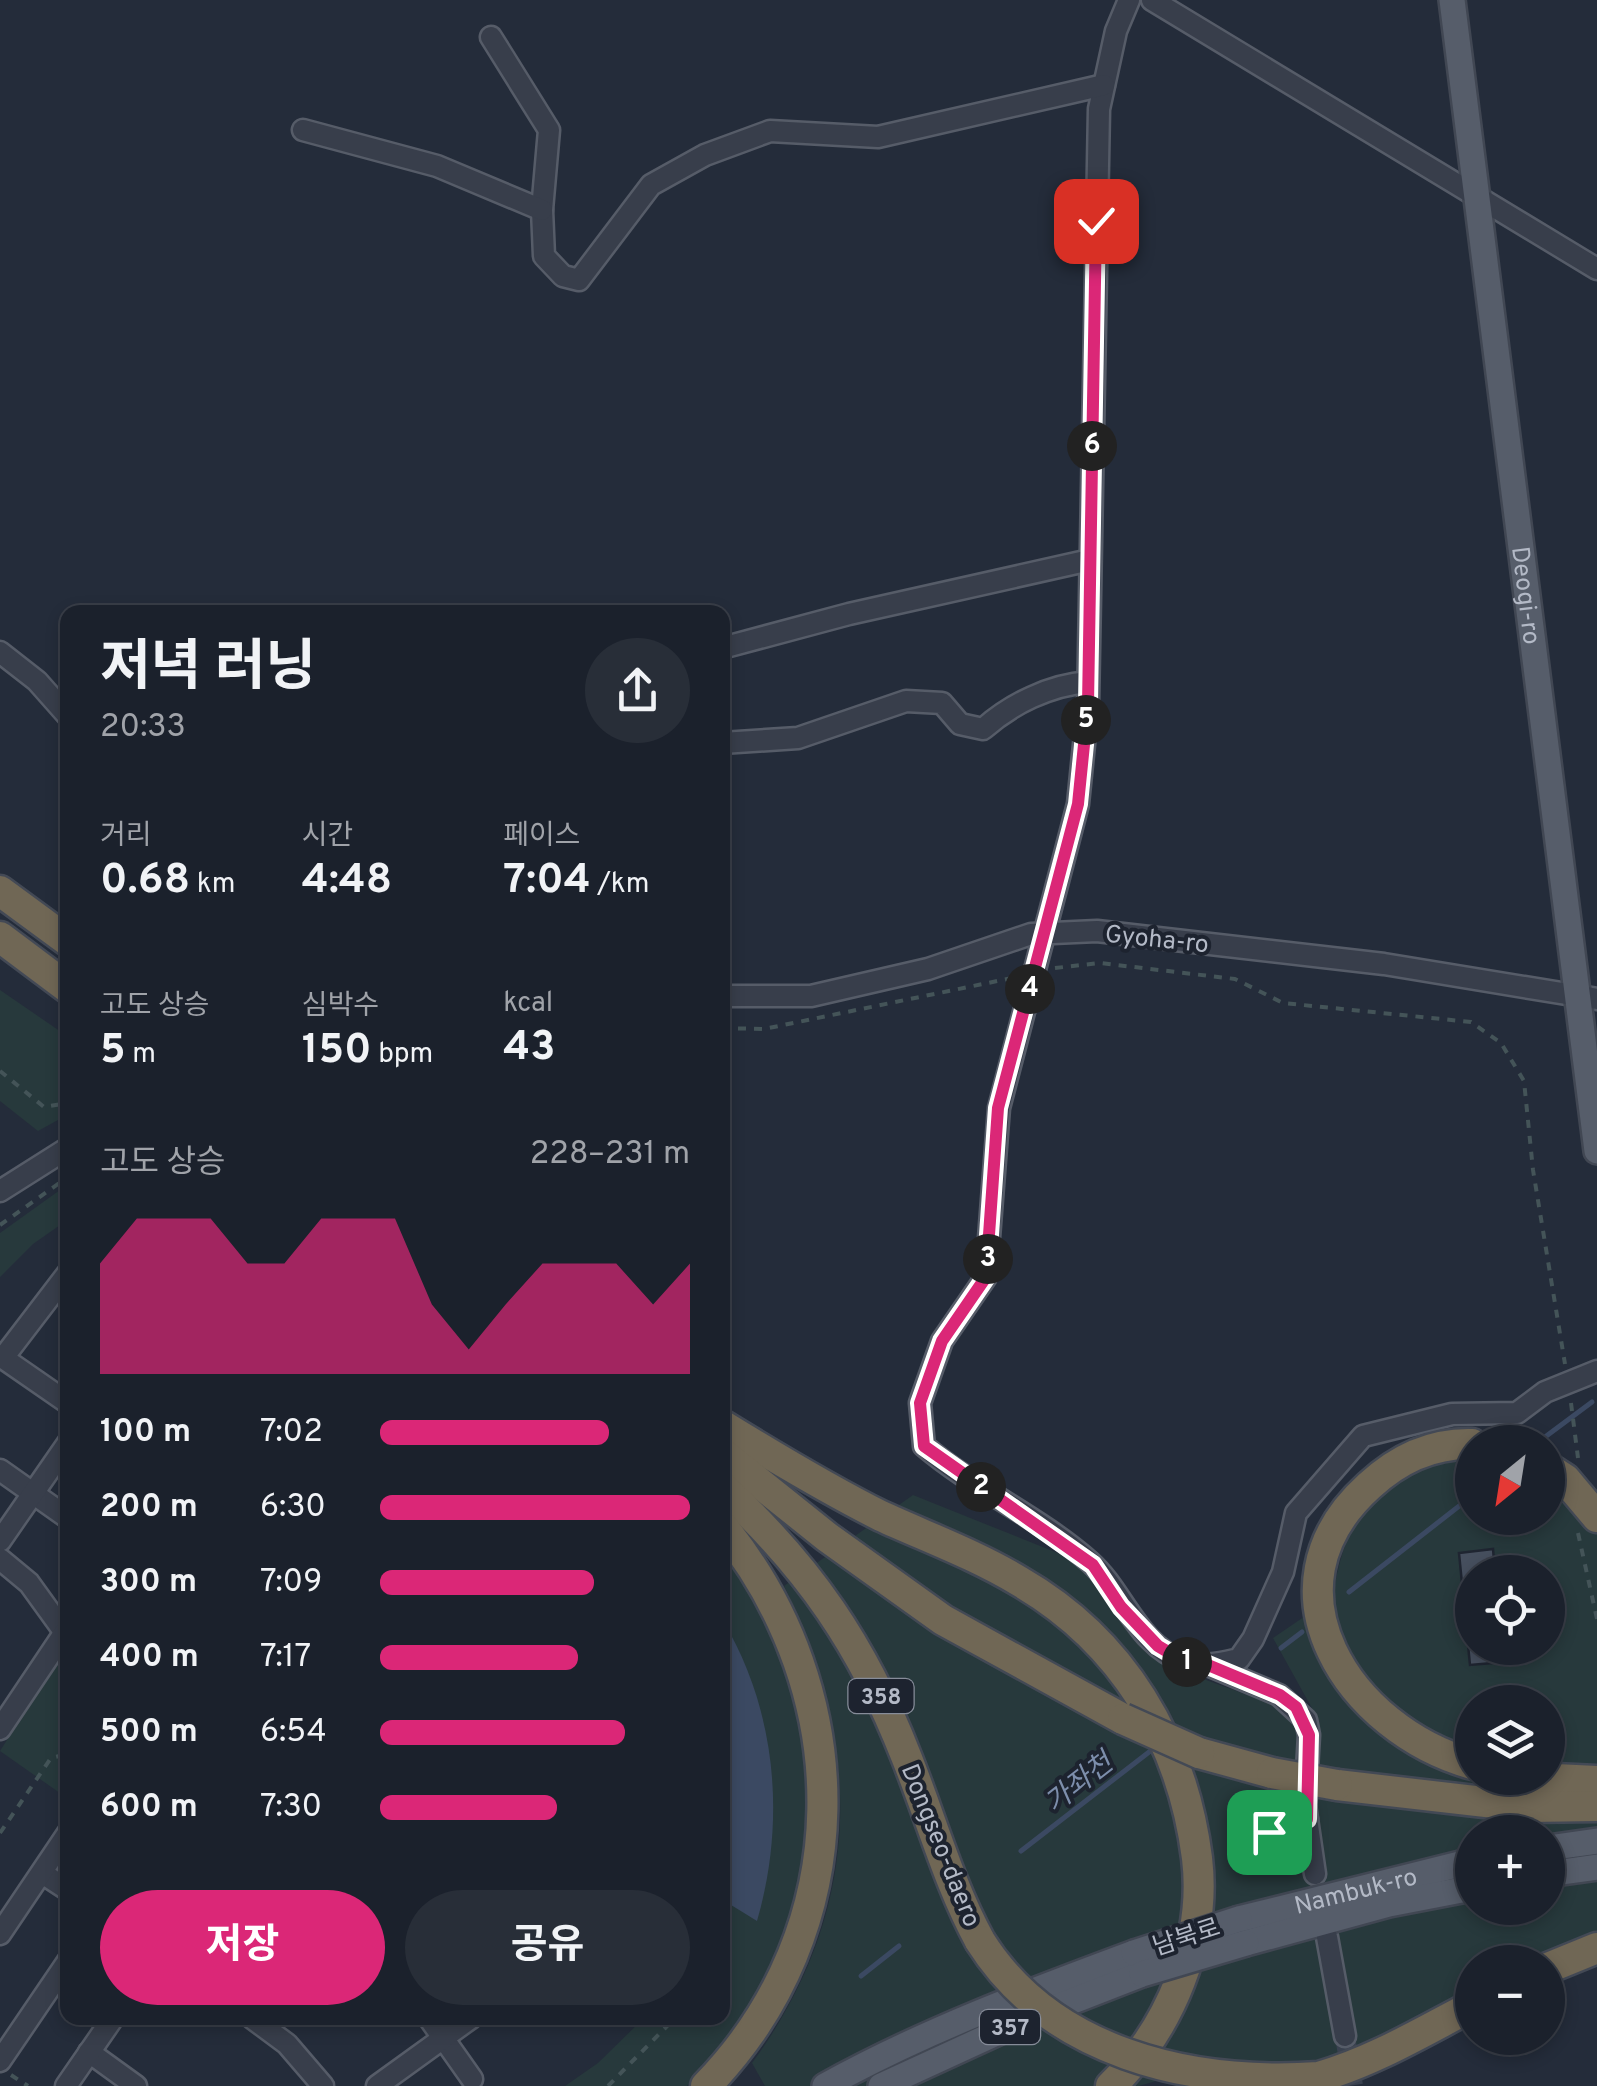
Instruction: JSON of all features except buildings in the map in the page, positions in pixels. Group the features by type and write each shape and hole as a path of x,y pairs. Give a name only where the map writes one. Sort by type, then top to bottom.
{"highway":[{"path":"0,891 60,935"},
{"path":"0,938 60,982"},
{"path":"730,1430 878,1514 1020,1581 1072,1618 1116,1661 1150,1706 1175,1759 1191,1816 1198,1871 1197,1918 1184,1970 1162,2018 1112,2086"},
{"path":"1455,1447 1418,1453 1384,1472 1355,1498 1336,1530 1318,1591 1328,1649 1366,1702 1421,1744 1455,1757"},
{"path":"730,1459 827,1537 943,1620 1123,1719 1199,1753 1337,1785 1460,1801 1597,1806"},
{"path":"1565,1478 1597,1516"},
{"name":"Dongseo-daero","path":"730,1494 805,1572 861,1654 908,1760 951,1881 980,1940 1015,1990 1060,2031 1116,2063 1180,2081 1265,2086 1315,2078 1396,2047 1455,2015"},
{"path":"706,2086 761,2015 798,1942 817,1872 824,1805 820,1742 804,1672 774,1606 730,1538"},
{"path":"1565,1779 1597,1781"},
{"path":"1565,1961 1597,1948"}],"main road":[{"name":"Deogi-ro","path":"1452,0 1588,996 1597,1151"},
{"path":"1565,1846 1597,1841"},
{"name":"Nambuk-ro","path":"1242,1931 1455,1866"},
{"path":"1565,1872 1597,1867"},
{"name":"Nambuk-ro","path":"1242,1931 1455,1891"},
{"name":"남북로","path":"1138,1963 1242,1931"},
{"name":"357","path":"825,2086 915,2040 1138,1963"},
{"name":"357","path":"881,2086 1138,1963"}],"street":[{"path":"1129,0 1116,32 1099,108 1088,682 1078,804 1048,932 998,1108 986,1277 942,1341 920,1403 924,1446 1093,1565 1121,1607 1158,1646 1185,1662 1208,1665 1280,1695 1306,1720 1307,1819 1314,1874"},
{"path":"1152,0 1597,269"},
{"path":"491,37 549,130 542,210 544,256 563,276 578,280 651,186 705,155 770,131 878,137 1104,85"},
{"path":"303,130 437,166 542,210"},
{"path":"730,646 1090,560"},
{"path":"0,652 37,681 60,707"},
{"path":"730,742 798,738 906,701 942,703 960,724 983,729 1003,712 1065,684 1088,682"},
{"name":"Gyoha-ro","path":"730,996 811,996 928,969 1031,934 1098,931 1364,962 1588,996"},
{"path":"0,1192 60,1153"},
{"path":"60,1283 3,1358 60,1397"},
{"path":"1208,1665 1238,1660 1253,1639 1283,1572 1296,1513 1363,1436 1452,1414 1517,1412 1570,1392 1597,1370"},
{"path":"0,1541 60,1454"},
{"path":"0,1470 60,1512"},
{"path":"0,1558 29,1583 60,1626"},
{"path":"0,1729 60,1643"},
{"path":"1269,1832 1307,1819"},
{"path":"0,1934 60,1845"},
{"path":"42,1873 60,1885"},
{"path":"1327,1937 1344,2036"},
{"path":"0,2064 60,1974"},
{"path":"66,2086 108,2025"},
{"path":"261,2025 287,2044 323,2086"},
{"path":"433,2025 472,2078"},
{"path":"377,2086 462,2025"},
{"path":"89,2052 136,2086"}],"path":[{"path":"730,1028 764,1028 889,1006 1035,970 1100,964 1235,980 1282,1003 1471,1022 1501,1043 1524,1080 1533,1170 1574,1429"},
{"path":"0,1071 44,1106 60,1104"},
{"path":"0,1226 60,1183"},
{"path":"0,1833 52,1758 60,1756"},
{"path":"608,2086 668,2025"},
{"path":"0,2064 28,2086"}],"shaded area":[{"path":"0,990 60,1031 60,1119 38,1131 0,1101"},
{"path":"60,1190 60,1225 33,1244 0,1277 0,1233"},
{"path":"1455,1460 1455,1535 1565,1535 1565,1498 1597,1533 1597,1933 1565,1947 1455,1945 1455,2001 1388,2035 1323,2060 1261,2071 1202,2068 1139,2086 765,2086 752,2063 788,2006 815,1948 832,1889 840,1829 838,1769 829,1708 810,1647 784,1586 913,1495 1085,1564 1116,1611 1154,1655 1187,1673 1319,1721 1273,1638 1333,1597 1339,1565 1359,1516 1374,1498 1415,1472"},
{"path":"730,1565 754,1600 778,1650 795,1704 805,1759 808,1815 804,1871 791,1925 753,2006 687,2086 565,2086 598,2063 637,2025 730,2025"},
{"path":"57,1661 60,1661 60,1793 0,1751"}],"water":[{"path":"730,1635 755,1691 771,1767 772,1844 757,1921 730,1904"}],"waterway":[{"name":"가좌천","path":"1561,1425 1592,1402"},
{"name":"가좌천","path":"1349,1592 1455,1509"},
{"name":"가좌천","path":"1281,1648 1302,1632"},
{"name":"가좌천","path":"1021,1851 1153,1749"},
{"name":"가좌천","path":"861,1976 899,1946"}],"tunnel":[{"path":"1345,2036 1353,2086"}],"route":[{"path":"1096,221 1088,705 1078,804 1048,932 998,1108 986,1277 942,1341 920,1403 924,1446 949,1468 1042,1525 1093,1565 1121,1607 1158,1646 1185,1662 1208,1665 1280,1695 1296,1707 1306,1720 1309,1735 1307,1819 1269,1832"}]}
